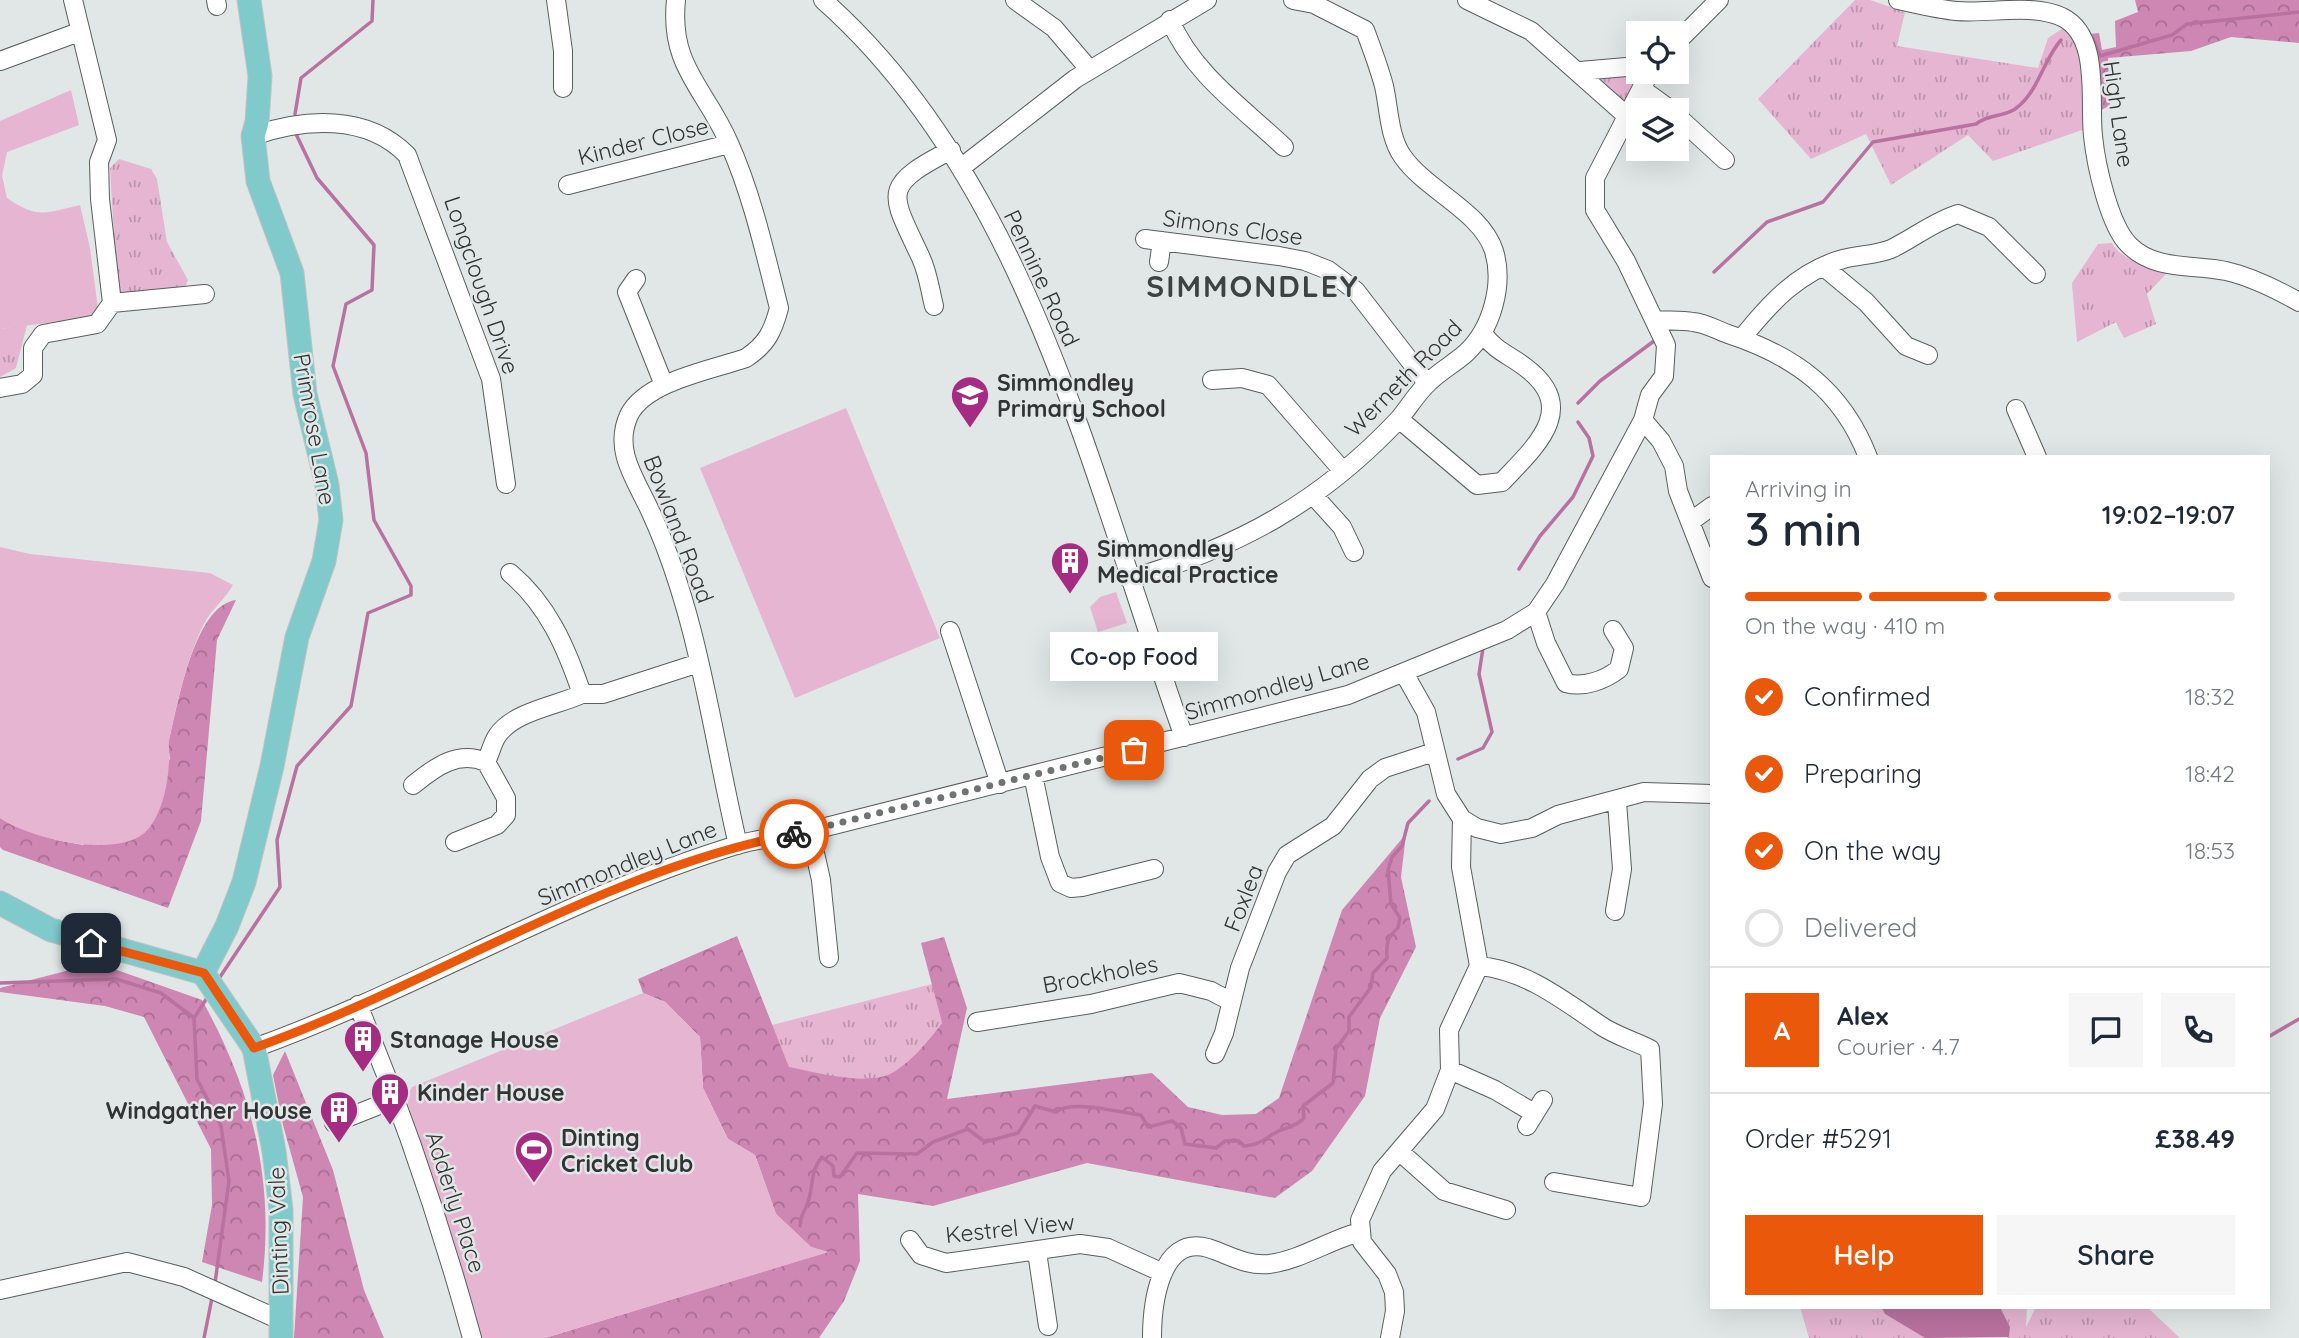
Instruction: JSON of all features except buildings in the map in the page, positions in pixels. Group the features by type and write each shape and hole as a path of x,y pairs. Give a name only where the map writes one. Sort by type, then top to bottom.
{"main road":[{"name":"Primrose Lane","path":"204,973 227,926 244,882 272,766 297,637 324,561 331,520 327,485 304,394 292,273 258,181 253,136 257,122 260,76 252,1"},
{"path":"0,904 51,930 204,973"},
{"name":"Dinting Vale","path":"204,973 254,1048 274,1151 281,1210 281,1329"}],"street":[{"path":"0,388 22,384 33,375 33,348 43,334 97,324 112,303 100,199 100,162 107,140 73,0"},
{"path":"556,0 563,51 563,88"},
{"name":"Bowland Road","path":"676,0 677,44 687,73 729,144 779,308 773,332 759,349 746,358 651,391 628,417 623,438 625,462 652,515 676,576 699,663 738,845"},
{"name":"Pennine Road","path":"823,0 856,29 904,84 962,167 1006,251 1046,340 1184,737"},
{"path":"1015,0 1054,28 1089,69"},
{"name":"Werneth Road","path":"1129,579 1187,562 1230,545 1314,496 1399,419 1427,383 1467,352 1483,334 1499,281 1493,248 1466,211 1426,184 1401,155 1383,83 1365,30 1314,4 1293,0"},
{"path":"1467,0 1531,31 1580,71 1626,115"},
{"path":"1689,30 1719,0"},
{"name":"High Lane","path":"1898,0 1956,11 2050,14 2071,23 2084,41 2089,67 2093,137 2119,234 2132,248 2148,258 2165,264 2223,270 2243,276 2299,302"},
{"path":"962,167 1089,69 1196,3"},
{"path":"1170,20 1184,48 1199,66 1284,147"},
{"path":"0,61 79,32"},
{"path":"1580,71 1626,67"},
{"name":"Simmondley Lane","path":"1638,98 1644,84"},
{"path":"1642,89 1654,98"},
{"name":"Simmondley Lane","path":"254,1048 358,1005 597,898 738,845 810,831 1348,695 1507,631 1536,612 1555,584 1643,420 1650,395 1664,376 1666,345 1626,261 1595,210 1595,178 1626,121"},
{"name":"Longclough Drive","path":"253,136 279,126 366,127 391,138 407,155 426,199 449,274 491,379 506,484"},
{"path":"1689,127 1724,160"},
{"name":"Kinder Close","path":"568,185 729,144"},
{"path":"934,306 923,262 896,202 897,190 913,171 951,150"},
{"path":"1742,338 1785,289 1842,259 1891,249 1936,221 1958,214 1989,227 2036,274"},
{"name":"Simons Close","path":"1160,262 1154,240 1279,256 1305,261 1328,270 1356,291 1427,383"},
{"path":"1824,267 1866,302 1906,346 1928,355"},
{"path":"636,279 627,292 664,385"},
{"path":"112,303 205,294"},
{"path":"1655,320 1692,321 1742,338 1779,355 1818,379 1840,406 1867,455"},
{"path":"1399,419 1477,485 1502,482 1548,426 1553,407 1546,385 1524,366 1498,352 1483,334"},
{"path":"1212,380 1242,378 1268,385 1343,471"},
{"path":"2016,409 2039,455"},
{"path":"1643,420 1661,441 1674,466 1678,491 1710,573"},
{"path":"1314,496 1342,527 1354,552"},
{"path":"1690,522 1710,507"},
{"path":"510,573 526,587 547,615 563,643 582,694"},
{"path":"1536,612 1559,687 1600,680 1619,669 1624,648 1613,630"},
{"path":"950,631 1000,784"},
{"path":"486,762 497,737 521,716 558,705 582,694 603,694 699,663"},
{"path":"1404,673 1426,712 1446,794 1462,819 1477,828 1501,834 1532,828 1558,815 1617,802 1644,792 1710,794"},
{"name":"Foxlea","path":"1215,1054 1224,1033 1230,1000 1277,872 1287,855 1332,826 1370,779 1385,768 1434,752"},
{"path":"413,785 437,766 456,759 472,756 486,762 506,798 506,815 497,825 455,842"},
{"path":"1033,775 1050,857 1060,883 1071,888 1082,887 1154,869"},
{"path":"1615,911 1622,869 1617,802"},
{"path":"1390,1338 1395,1311 1394,1292 1387,1274 1362,1242 1362,1212 1382,1171 1435,1109 1450,1070 1449,1030 1479,966 1461,867 1464,841 1462,819"},
{"path":"810,831 821,880 829,958"},
{"path":"1479,966 1492,967 1534,983 1575,1005 1602,1027 1650,1049 1653,1104 1641,1197 1554,1182"},
{"name":"Brockholes","path":"977,1022 1091,1004 1179,983 1211,990 1230,1000"},
{"name":"Adderly Place","path":"358,1005 397,1098 414,1159 447,1249 472,1338"},
{"path":"1450,1070 1495,1090 1535,1113"},
{"path":"334,1123 397,1098"},
{"path":"1400,1152 1444,1191 1500,1208 1489,1225"},
{"path":"1152,1338 1161,1272 1181,1251 1206,1248 1238,1262 1269,1264 1360,1232"},
{"name":"Kestrel View","path":"910,1240 921,1255 946,1264 1080,1244 1108,1248 1161,1272"},
{"path":"1037,1252 1048,1326"},
{"path":"0,1290 127,1262 194,1281 233,1298 281,1329"}],"green space":[{"path":"1855,0 1870,0 1905,12 1897,46 2038,68 2048,38 2065,27 2080,46 2085,129 1993,161 1968,135 1891,185 1866,134 1811,159 1758,99"},
{"path":"2135,0 2299,0 2299,43 2231,37 2191,51 2108,58 2110,105 2100,111 2090,34 2099,33 2102,50 2116,47 2115,21 2138,12"},
{"path":"1626,74 1626,84 1635,84 1628,98 1620,100 1600,78 1601,75"},
{"path":"71,90 79,125 7,152 2,176 7,198 34,212 50,212 80,205 90,248 99,316 0,329 0,121"},
{"path":"119,159 151,169 157,179 167,242 188,280 185,288 124,295 117,289 110,168"},
{"path":"2112,243 2129,258 2168,272 2147,294 2156,324 2124,338 2116,322 2077,342 2072,283 2098,244"},
{"path":"2121,268 2148,320 2122,334 2095,282"},
{"path":"27,325 16,368 0,377 0,329"},
{"path":"846,408 940,638 795,698 700,468"},
{"path":"0,547 30,554 210,573 233,585 210,614 196,641 172,727 164,796 155,820 138,838 120,843 76,844 32,833 0,818"},
{"path":"1116,592 1127,623 1098,632 1090,607 1100,597"},
{"path":"236,600 217,640 201,821 168,908 3,850 0,847 0,818 56,840 83,845 170,759 168,744 183,683 198,638 221,606"},
{"path":"1406,834 1401,877 1416,947 1380,1018 1365,1096 1312,1171 1275,1198 1087,1163 933,1206 858,1194 860,1261 844,1301 819,1338 545,1338 827,1252 811,1247 776,1214 755,1155 728,1139 703,1088 700,1037 665,1002 643,993 638,979 737,936 789,1067 846,1078 881,1077 898,1070 906,1063 942,1023 921,943 944,937 967,1008 947,1099 1152,1073 1188,1107 1222,1115 1256,1114 1279,1098 1342,910"},
{"path":"97,963 202,1000 234,1068 256,1136 265,1208 262,1282 202,1262 212,1205 211,1149 144,1017 105,1006 0,992 0,988"},
{"path":"932,984 942,1023 915,1055 898,1070 882,1077 847,1078 789,1068 772,1025"},
{"path":"643,993 665,1002 700,1037 703,1088 728,1139 755,1155 776,1214 811,1247 829,1252 545,1338 478,1338 406,1097 412,1087"},
{"path":"285,1051 333,1170 364,1290 384,1338 294,1338 303,1197 283,1125 273,1075"},
{"path":"1801,1309 1882,1309 1885,1314 1925,1338 1809,1338"},
{"path":"2001,1309 2027,1309 2026,1327 2035,1309 2149,1309 2180,1338 2007,1338 2010,1327"}],"shaded area":[{"path":"1882,1309 2001,1309 2010,1327 2009,1337 1925,1338 1885,1314"}],"waterway":[{"path":"295,114 301,78 372,21 373,0"},
{"path":"2093,39 2100,56 2172,35 2187,24 2299,12"},
{"path":"1714,272 1767,222 1823,202 1873,142 1976,124 2015,109 2027,98 2061,40"},
{"path":"220,977 280,887 277,840 297,766 351,706 368,613 411,595 411,586 374,520 366,453 333,366 346,304 372,290 374,245 317,178 296,134"},
{"path":"1578,403 1600,381 1654,341"},
{"path":"1519,569 1540,536 1573,497 1593,456 1589,438 1578,422"},
{"path":"1458,759 1483,748 1492,732 1479,674 1483,648"},
{"path":"800,1226 809,1199 813,1174 822,1157 833,1166 834,1176 840,1177 857,1153 917,1154 933,1142 968,1129 985,1142 1018,1133 1035,1106 1056,1112 1064,1108 1085,1107 1141,1115 1148,1127 1172,1121 1181,1128 1185,1144 1216,1148 1225,1141 1239,1141 1244,1146 1261,1142 1297,1124 1304,1118 1303,1106 1333,1083 1336,1049 1349,1031 1349,1017 1371,987 1373,973 1387,958 1388,941 1398,928 1400,918 1391,904 1388,870 1392,857 1402,846 1408,823 1429,801"},
{"path":"0,983 116,979 161,993 194,1018 197,1079 221,1126 229,1181 215,1283"},
{"path":"194,1018 207,998"},
{"path":"2270,1036 2299,1019"},
{"path":"204,1338 212,1298"}],"way so far":[{"path":"794,834 1134,750"}],"place":[{"name":"Simmondley Primary School","path":"970,429"},
{"name":"Simmondley Medical Practice","path":"1070,595"},
{"name":"Co-op Food","path":"1134,750"},
{"name":"Stanage House","path":"363,1073"},
{"name":"Kinder House","path":"390,1126"},
{"name":"Windgather House","path":"339,1144"},
{"name":"Dinting Cricket Club","path":"534,1184"}],"district":[{"name":"SIMMONDLEY","path":"1253,286"}],"route":[{"path":"91,943 204,973 254,1048 283,1038 611,892 738,845 794,834"}]}
